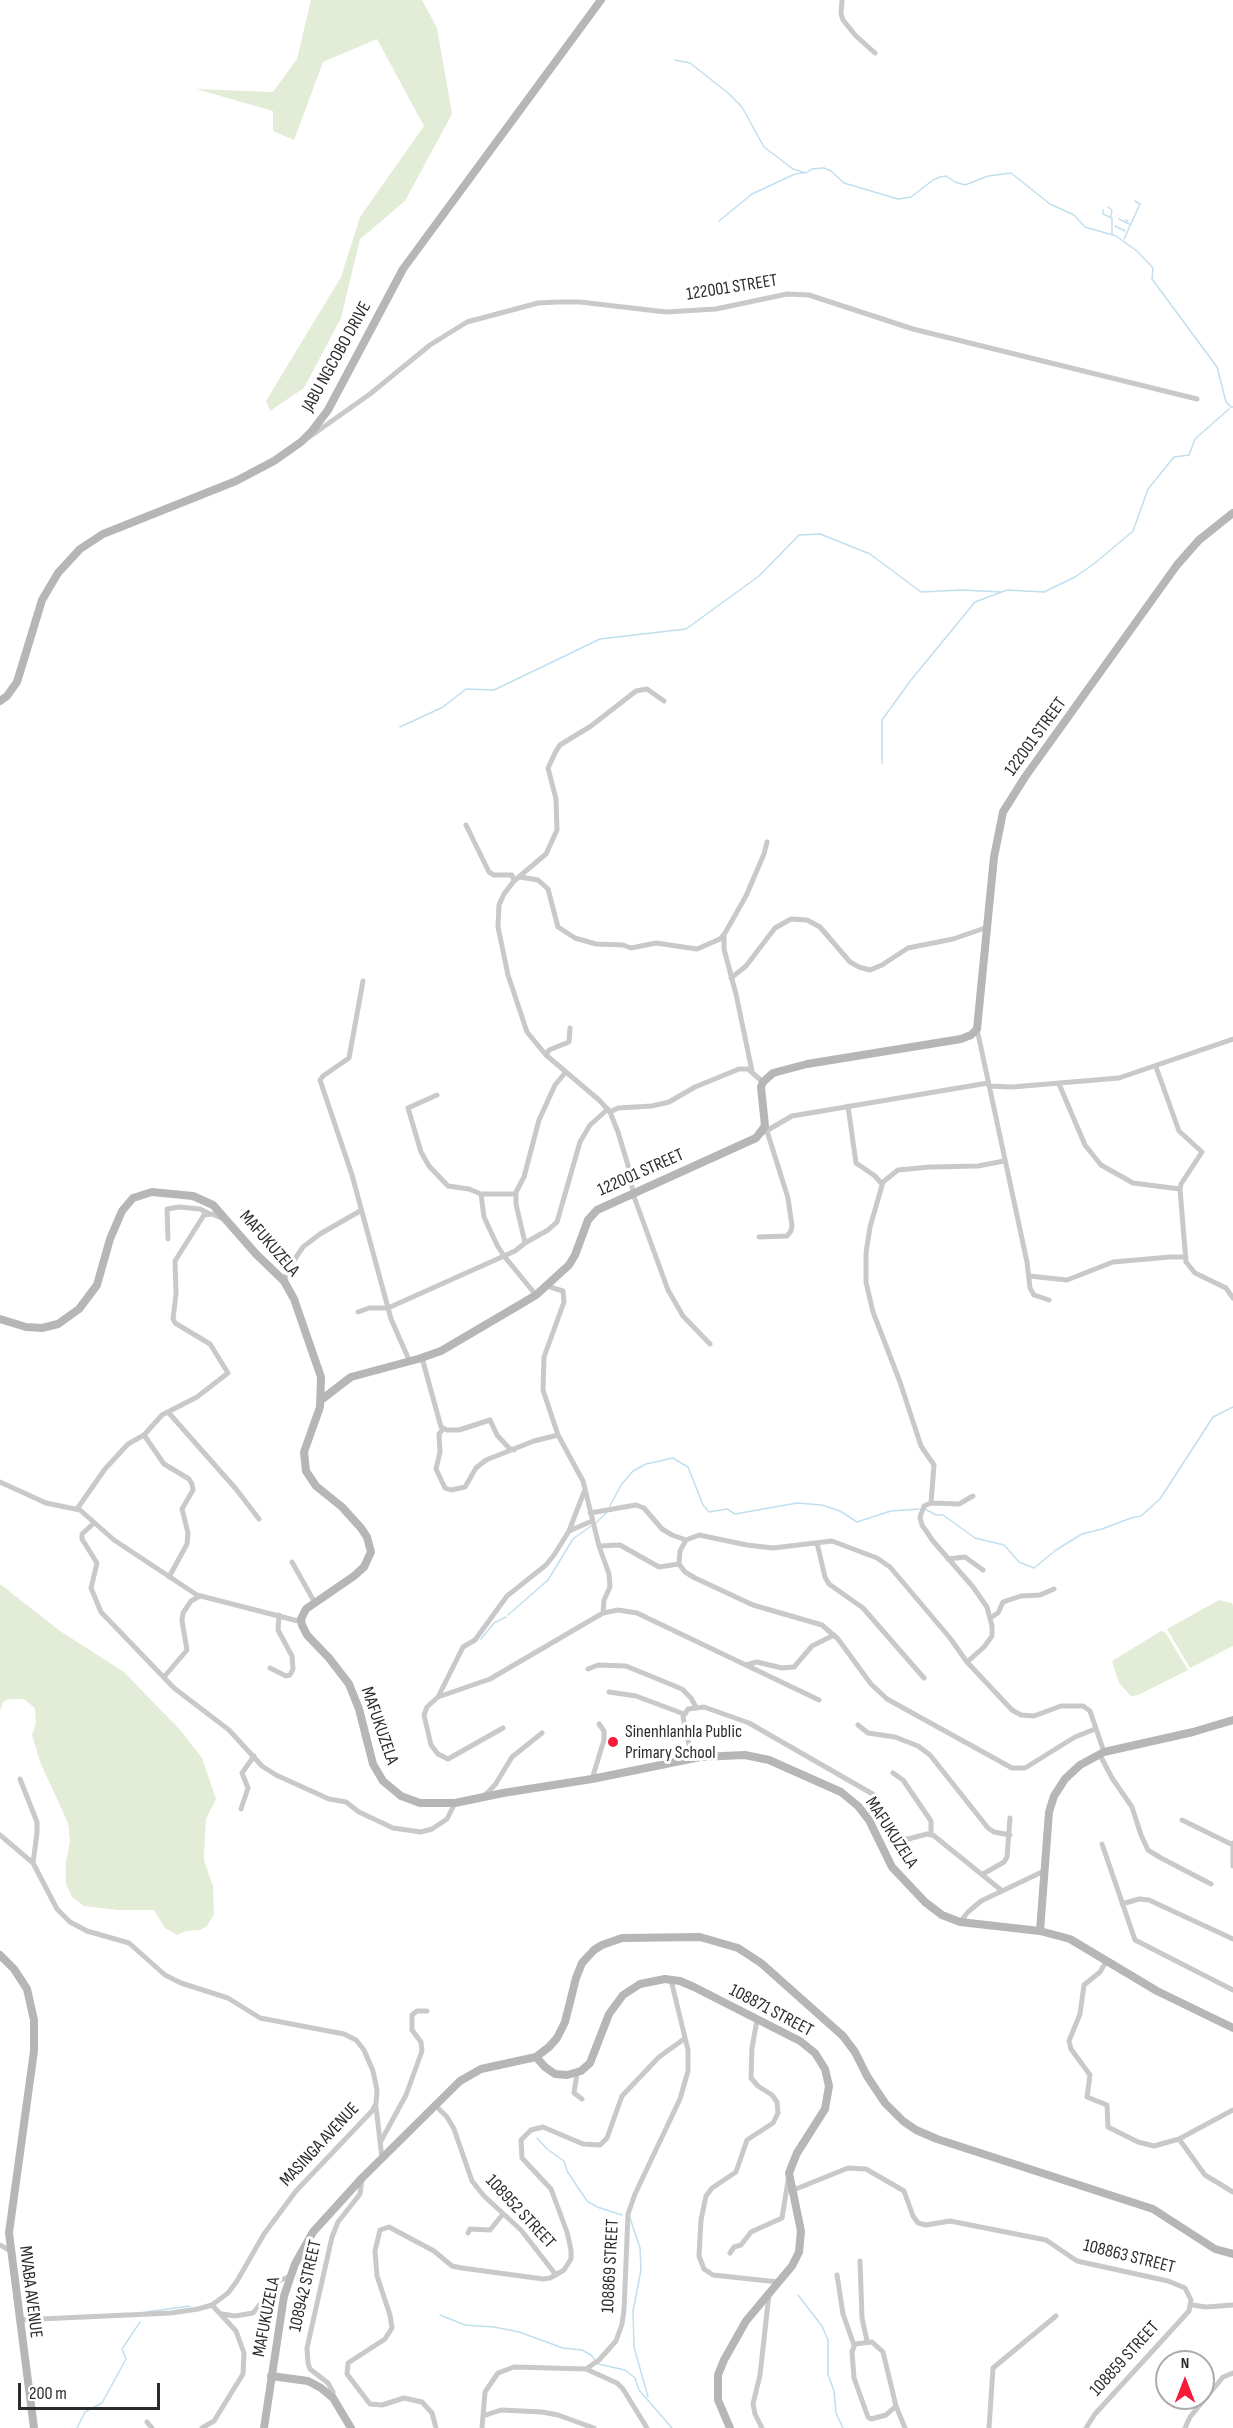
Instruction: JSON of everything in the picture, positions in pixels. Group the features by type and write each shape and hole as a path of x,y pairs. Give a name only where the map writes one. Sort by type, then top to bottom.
{"main road":[{"name":"JABU NGCOBO DRIVE","path":"0,701 7,696 17,682 42,600 58,573 80,549 103,534 236,481 274,461 301,442 327,412 403,269 601,0"},
{"name":"122001 STREET","path":"977,1029 997,836 1006,806 1177,565 1199,540 1233,513"},
{"path":"764,1133 765,1120 761,1091 763,1082 773,1073 783,1069 965,1038 977,1029"},
{"name":"122001 STREET","path":"321,1400 351,1377 410,1362 447,1348 536,1295 568,1265 575,1255 592,1214 764,1133"},
{"name":"MAFUKUZELA","path":"0,1319 26,1327 42,1328 58,1324 79,1309 97,1286 117,1220 126,1205 142,1194 164,1191 193,1196 213,1204 256,1254 284,1281 294,1299 319,1367 321,1400 304,1452 306,1472 316,1486 342,1507 361,1528 367,1537 371,1552 368,1561 354,1576 306,1609 302,1622 307,1635 349,1684 373,1764 382,1781 394,1792 411,1801 430,1804 455,1803 717,1755 754,1756 787,1767 840,1792 864,1813 888,1861 908,1885 935,1910 960,1922 1040,1931 1070,1939 1157,1991 1233,2028"},
{"path":"1040,1931 1049,1812 1054,1796 1071,1772 1102,1754 1193,1732 1233,1718"},
{"path":"577,2073 555,2074 536,2057 557,2038 565,2022 579,1970 594,1950 622,1938 685,1936 711,1939 738,1948 761,1963 843,2036 885,2103 916,2130 947,2143 1153,2209 1215,2249 1233,2254"},
{"name":"MVABA AVENUE","path":"0,1955 14,1969 27,1989 35,2036 9,2222 9,2250 33,2428"},
{"name":"108871 STREET","path":"577,2073 590,2063 609,2014 623,1995 648,1981 671,1980 694,1987 808,2046 821,2062 828,2078 825,2109 797,2153 789,2173"},
{"name":"MAFUKUZELA","path":"264,2428 280,2316 290,2276 301,2251 313,2232 362,2178 460,2081 490,2066 536,2057"},
{"path":"730,2428 718,2400 718,2376 741,2331 796,2259 801,2246 801,2231 789,2173"},
{"path":"271,2376 313,2383 333,2398 351,2428"}],"street":[{"path":"842,0 843,20 856,36 875,53"},
{"name":"122001 STREET","path":"301,442 317,434 342,412 370,394 430,345 460,326 477,319 546,302 580,302 657,312 678,312 716,309 787,294 809,295 913,329 1197,399"},
{"path":"333,401 342,412"},
{"path":"664,701 647,689 636,690 591,726 560,745 548,768 556,799 557,830 546,854 516,879 499,905 498,927 508,975 527,1032 546,1055 609,1111 630,1172 633,1194 656,1260 674,1302 692,1328 710,1344"},
{"path":"466,825 489,872 494,875 512,875 516,879 533,878 543,883 552,898 558,927 565,933 580,940 631,948 656,943 697,949 710,944 724,934 746,896 767,842"},
{"path":"731,978 746,966 775,928 791,920 807,920 820,927 842,955 854,965 865,969 876,969 908,948 945,941 988,927"},
{"path":"724,934 723,946 738,1001 752,1071"},
{"path":"363,981 348,1058 320,1080 349,1164 360,1211 394,1328 410,1362"},
{"path":"546,1055 549,1050 569,1042 570,1028"},
{"name":"122001 STREET","path":"977,1029 1004,1161 1023,1239 1030,1288 1034,1295 1048,1300"},
{"path":"759,1237 786,1236 791,1231 788,1198 764,1133 792,1116 988,1084 1012,1087 1119,1078 1233,1039"},
{"path":"1156,1067 1179,1131 1202,1152 1181,1184 1180,1190 1186,1262 1195,1273 1221,1284 1233,1298"},
{"path":"358,1312 369,1308 388,1308 515,1251 548,1230 556,1222 561,1212 580,1142 590,1125 609,1111 669,1102 695,1088 744,1068 752,1071 763,1082"},
{"path":"525,1243 515,1194 524,1177 539,1120 555,1084 565,1073"},
{"path":"1059,1084 1086,1145 1101,1165 1133,1183 1180,1190"},
{"path":"437,1095 408,1107 423,1159 445,1184 482,1194 515,1194"},
{"path":"848,1106 856,1163 875,1176 882,1184"},
{"path":"931,1503 934,1465 921,1446 900,1382 875,1320 866,1282 866,1253 870,1227 882,1184 898,1170 978,1166 1004,1161"},
{"path":"482,1194 487,1226 504,1256 536,1295"},
{"path":"168,1239 166,1209 179,1207 200,1209 229,1220"},
{"path":"284,1281 290,1266 303,1247 320,1234 360,1211"},
{"path":"77,1509 128,1444 144,1436 162,1415 197,1397 228,1373 210,1344 175,1323 173,1319 177,1289 175,1261 207,1213"},
{"path":"1029,1276 1067,1280 1113,1262 1186,1257"},
{"path":"545,1285 560,1288 564,1295 564,1307 547,1344 542,1369 543,1390 558,1435 583,1481 610,1581 603,1613"},
{"path":"422,1358 443,1429"},
{"path":"168,1412 236,1489 259,1519"},
{"path":"443,1429 467,1428 490,1420 497,1435 509,1448 514,1450"},
{"path":"443,1429 440,1434 440,1452 436,1468 446,1488 457,1490 465,1487 481,1463 534,1441 558,1435"},
{"path":"144,1436 164,1464 189,1479 192,1484 193,1490 182,1509 188,1533 187,1544 169,1577"},
{"path":"0,1482 46,1503 77,1509 122,1545 200,1596 302,1622"},
{"path":"503,1728 482,1738 454,1757 443,1758 431,1745 424,1715 427,1707 438,1696 463,1647 475,1640 507,1596 546,1565 569,1531 585,1491"},
{"path":"967,1662 990,1641 993,1631 990,1618 980,1595 948,1559 922,1525 920,1517 921,1510 931,1503 959,1504 973,1496"},
{"path":"590,1513 636,1505 644,1508 662,1529 686,1540"},
{"path":"569,1531 592,1521"},
{"path":"94,1523 82,1534 82,1539 97,1563 91,1588 101,1612 109,1623 174,1688 230,1730 262,1766 276,1775 329,1799 346,1802 358,1812 393,1828 421,1832 432,1829 447,1819 455,1803"},
{"path":"1095,1729 1075,1737 1025,1768 1012,1768 887,1699 878,1692 834,1635 817,1623 753,1605 685,1572 679,1564 680,1551 686,1540 699,1535 773,1548 839,1543 885,1563 943,1629 967,1662 1017,1713 1034,1716 1061,1706 1083,1706 1090,1712 1095,1729 1102,1754 1112,1778 1132,1807 1148,1850 1211,1884"},
{"path":"817,1543 825,1577 829,1584 863,1608 924,1678"},
{"path":"599,1546 620,1545 660,1567 679,1564"},
{"path":"948,1559 965,1557 983,1570"},
{"path":"292,1562 315,1603"},
{"path":"990,1618 998,1613 1004,1602 1021,1596 1038,1596 1054,1589"},
{"path":"164,1677 187,1650 187,1640 182,1626 183,1613 191,1601 200,1596"},
{"path":"438,1696 478,1685 603,1613 618,1610 637,1613 819,1700"},
{"path":"270,1668 286,1676 290,1675 293,1669 292,1656 278,1630 279,1615"},
{"path":"746,1665 757,1662 782,1668 794,1667 812,1646 834,1635"},
{"path":"588,1669 598,1665 626,1666 682,1689 696,1707"},
{"path":"609,1692 636,1696 684,1714"},
{"path":"684,1714 696,1707 704,1707 749,1723 876,1796 902,1838 908,1839 922,1834 939,1839 1001,1890"},
{"path":"684,1714 692,1759"},
{"path":"592,1779 604,1740 604,1731 599,1724"},
{"path":"858,1725 868,1733 895,1737 918,1746 930,1755 988,1828 994,1832 1010,1835"},
{"path":"483,1798 495,1785 512,1757 542,1732"},
{"path":"241,1809 248,1788 242,1773 254,1756"},
{"path":"893,1773 903,1780 931,1821 931,1835"},
{"path":"20,1779 37,1822 33,1863"},
{"path":"983,1874 1004,1862 1007,1857 1010,1818"},
{"path":"1182,1820 1233,1844 1233,1866"},
{"name":"MASINGA AVENUE","path":"0,1835 33,1863 62,1916 87,1931 129,1943 158,1970 172,1979 228,1998 260,2018 336,2031 356,2040 364,2050 373,2071 377,2090 376,2107 312,2171 264,2234 228,2293 212,2305"},
{"path":"1102,1844 1131,1934 1138,1943 1233,1990"},
{"path":"960,1922 974,1906 1001,1890 1044,1870"},
{"path":"1122,1904 1139,1899 1149,1900 1233,1940"},
{"path":"1107,1960 1100,1972 1084,1985 1080,2014 1069,2041 1071,2049 1090,2075 1088,2097 1107,2105 1108,2127 1138,2142 1154,2146 1179,2139 1233,2110"},
{"name":"108869 STREET","path":"586,2369 597,2362 616,2341 622,2324 628,2214 687,2079 689,2058 671,1980"},
{"path":"381,2141 406,2095 422,2051 422,2042 412,2030 412,2015 427,2011"},
{"path":"757,2020 752,2048 751,2078 758,2086 772,2095 777,2103 778,2114 773,2124 747,2140 736,2172 712,2187 706,2196 701,2220 699,2256 704,2269 713,2275 778,2282"},
{"path":"436,2428 432,2413 422,2402 404,2398 382,2405 370,2403 347,2374 348,2363 385,2339 392,2328 376,2267 375,2251 380,2230 389,2227 406,2235 434,2251 452,2266 543,2278 564,2271 571,2259 570,2241 551,2189 522,2158 521,2140 531,2130 543,2127 583,2144 600,2145 607,2138 619,2103 627,2089 659,2056 684,2040"},
{"path":"577,2073 574,2093 582,2099"},
{"name":"108952 STREET","path":"435,2104 454,2129 472,2181 529,2239 556,2275"},
{"path":"376,2107 382,2158"},
{"path":"1179,2139 1205,2175 1233,2192"},
{"name":"108863 STREET","path":"791,2190 848,2168 866,2169 887,2179 904,2191 918,2223 926,2225 950,2221 1046,2240 1077,2261 1175,2283 1188,2292 1192,2304"},
{"path":"730,2253 734,2247 740,2246 751,2232 782,2218 785,2185 789,2173"},
{"name":"108942 STREET","path":"333,2398 333,2392 328,2383 310,2368 307,2349 332,2237 338,2222 360,2194 362,2178"},
{"path":"468,2233 470,2229 490,2230 503,2214"},
{"path":"0,2245 9,2250"},
{"path":"860,2261 862,2318 867,2342"},
{"path":"220,2314 235,2316 253,2313 279,2281 290,2276"},
{"path":"837,2276 843,2313 854,2345 852,2352 854,2379 868,2416 871,2419 886,2415 896,2406"},
{"path":"762,2428 754,2414 753,2404 760,2375 769,2293"},
{"path":"1192,2304 1201,2307 1233,2305"},
{"name":"108859 STREET","path":"1086,2428 1095,2414 1189,2312 1192,2304"},
{"path":"18,2320 171,2313 198,2310 212,2305 236,2331 243,2347 243,2374 213,2421 202,2428"},
{"path":"989,2428 993,2367 1056,2316"},
{"path":"854,2345 867,2342 877,2345 884,2352 896,2406 905,2428"},
{"path":"482,2428 483,2401 488,2384 498,2373 514,2367 586,2369 617,2383 630,2399 646,2428"},
{"path":"1185,2428 1190,2417 1223,2377 1233,2373"},
{"path":"483,2416 501,2410 542,2412 558,2415 594,2428"},
{"path":"147,2422 152,2428"}],"green space":[{"path":"311,0 422,0 437,28 452,114 405,201 360,239 341,318 304,388 270,411 266,401 341,277 360,217 424,126 377,39 323,62 294,140 273,131 273,111 196,89 273,92 297,59"},
{"path":"0,1584 60,1631 124,1672 182,1732 202,1758 216,1799 206,1819 204,1861 213,1886 214,1914 207,1926 200,1930 186,1931 177,1935 165,1928 154,1910 118,1910 84,1906 72,1897 66,1884 66,1862 70,1841 68,1823 40,1762 32,1735 36,1723 35,1708 24,1699 9,1699 3,1702 0,1711"},
{"path":"1219,1600 1232,1603 1233,1606 1233,1646 1190,1668 1167,1629"},
{"path":"1161,1631 1165,1632 1188,1670 1138,1695 1131,1696 1119,1683 1112,1661"}],"waterway":[{"path":"675,60 690,63 728,93 742,107 764,147 793,169 806,173 812,169 824,168 844,183 898,199 911,197 940,177 946,176 965,185 988,176 1011,173 1050,204 1074,215 1085,227 1116,236 1137,251 1153,268 1152,279 1217,367 1226,402 1233,407"},
{"path":"719,221 752,194 795,174 803,173"},
{"path":"1124,239 1140,204 1135,201"},
{"path":"1108,207 1112,210 1111,216"},
{"path":"1103,210 1103,214 1112,218 1112,235"},
{"path":"1119,219 1129,224"},
{"path":"1115,226 1125,231"},
{"path":"882,763 882,720 911,680 975,602 1007,590 1044,592 1075,577 1095,563 1133,531 1148,489 1174,457 1189,455 1195,439 1229,409"},
{"path":"400,727 443,707 466,689 494,690 600,639 686,629 759,576 799,535 820,534 870,554 921,592 962,590 1001,592"},
{"path":"925,1509 936,1515 943,1515 975,1538 1004,1545 1019,1562 1034,1568 1056,1550 1082,1534 1141,1516 1160,1499 1213,1417 1233,1407"},
{"path":"610,1506 621,1485 633,1471 646,1464 673,1458 688,1467 703,1505 709,1512 727,1509 735,1514 797,1503 822,1505 840,1511 857,1522 891,1511 919,1509"},
{"path":"595,1524 607,1512"},
{"path":"508,1615 548,1580 573,1539 591,1526"},
{"path":"481,1639 494,1623 506,1617"},
{"path":"537,2138 547,2149 564,2161 567,2171 587,2201 597,2207 622,2215"},
{"path":"630,2218 640,2248 641,2270 633,2311 634,2347 648,2397"},
{"path":"798,2295 822,2326 828,2340 828,2374 834,2391 836,2413 843,2428"},
{"path":"146,2312 190,2306"},
{"path":"440,2315 465,2325 519,2332 563,2348 582,2350 595,2360"},
{"path":"77,2428 85,2412 102,2403 126,2359 122,2349 140,2322"},
{"path":"598,2364 625,2370 635,2378 639,2390 672,2428"}],"place":[{"name":"Sinenhlanhla Public Primary School","path":"613,1742"}]}
